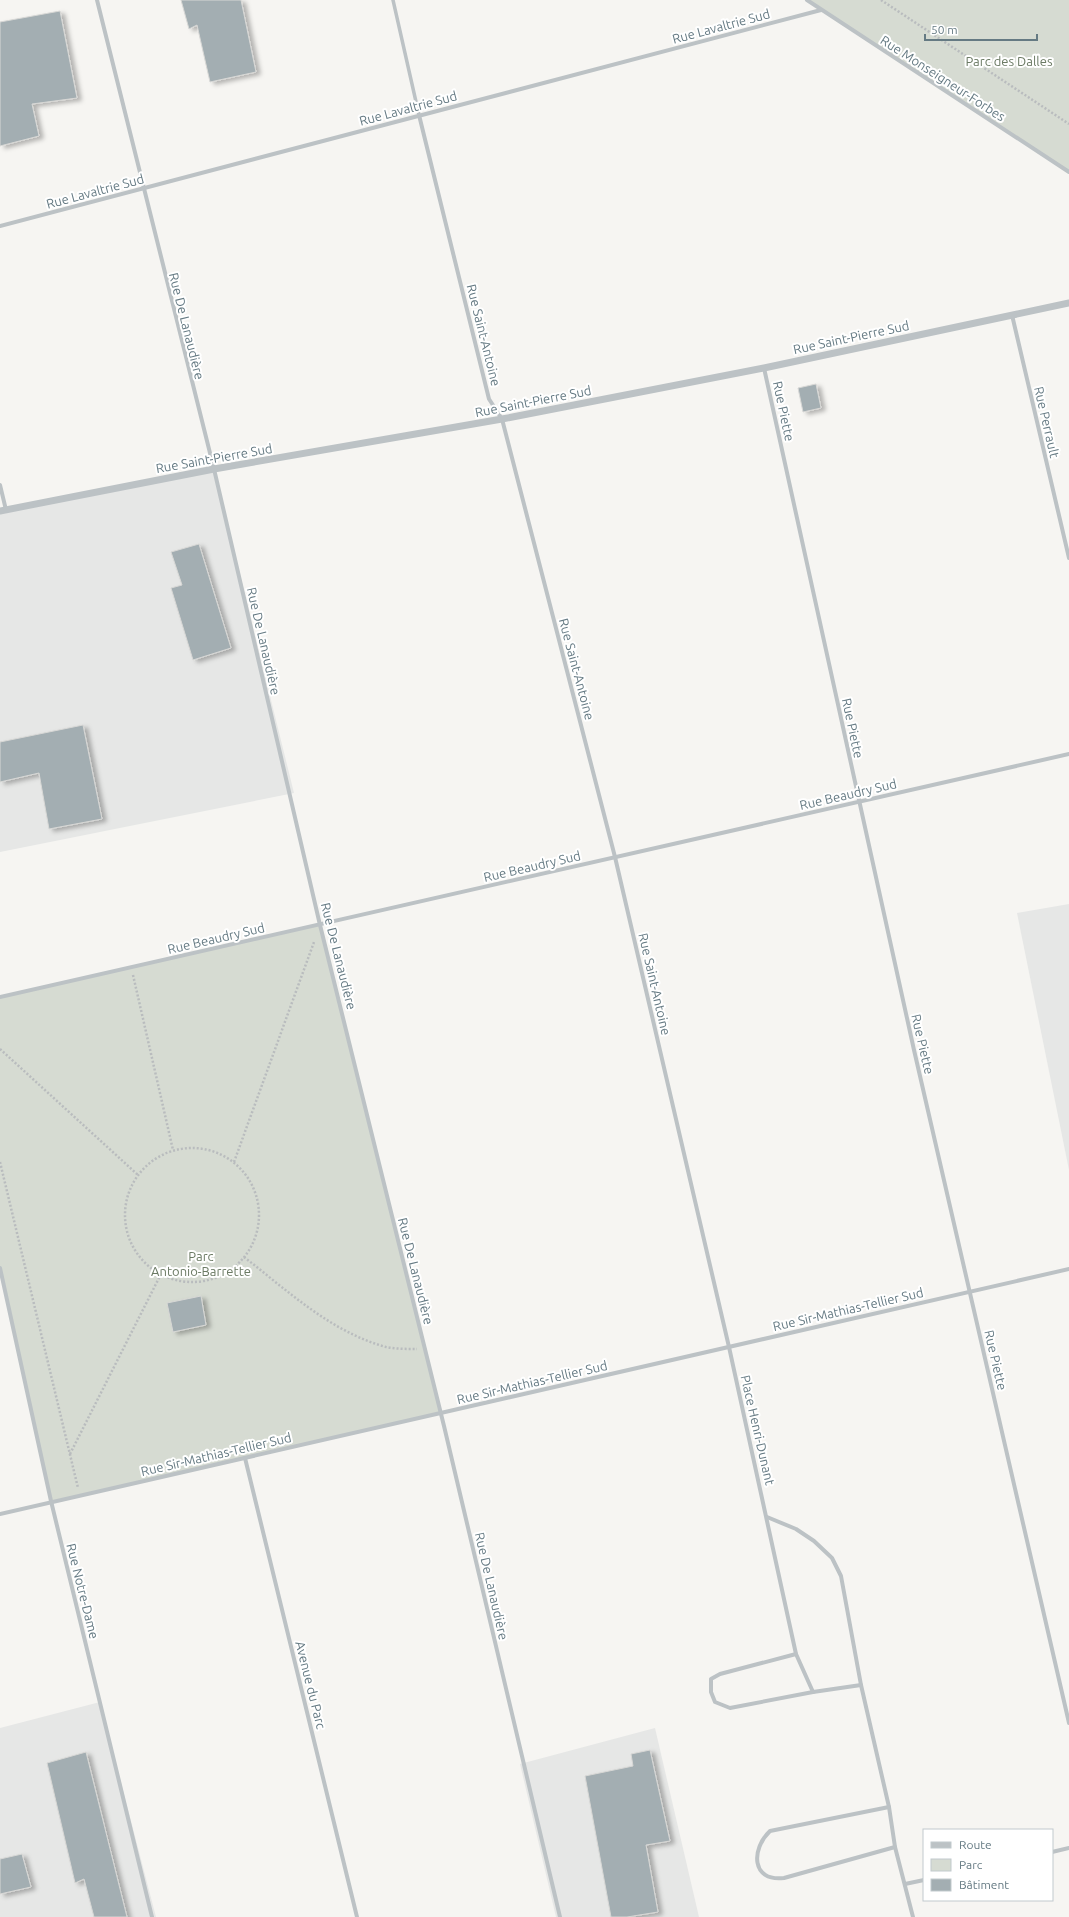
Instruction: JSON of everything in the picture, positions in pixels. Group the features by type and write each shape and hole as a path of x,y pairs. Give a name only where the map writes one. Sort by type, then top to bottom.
{"street":[{"name":"Rue De Lanaudière","path":"97,0 142,188 214,469 320,925 441,1414 560,1917"},
{"name":"Rue Saint-Antoine","path":"394,0 419,116 489,399 502,419 615,857 729,1347"},
{"name":"Rue Monseigneur-Forbes","path":"807,0 1069,172"},
{"name":"Rue Lavaltrie Sud","path":"0,226 821,10"},
{"name":"Rue Saint-Pierre Sud","path":"3,510 214,469 502,419 764,368 1069,303"},
{"name":"Rue Perrault","path":"1012,314 1069,558"},
{"name":"Rue Piette","path":"764,368 912,1043 1069,1723"},
{"path":"0,486 3,510"},
{"name":"Rue Beaudry Sud","path":"0,997 1069,754"},
{"name":"Rue Notre-Dame","path":"0,1268 51,1501 152,1917"},
{"name":"Rue Sir-Mathias-Tellier Sud","path":"0,1514 51,1501 441,1414 1069,1269"},
{"name":"Place Henri-Dunant","path":"729,1347 796,1654 812,1692"},
{"name":"Avenue du Parc","path":"245,1458 357,1917"},
{"path":"767,1517 796,1529 814,1541 832,1558 842,1576 861,1685 889,1807 895,1847 913,1917"},
{"path":"796,1654 720,1674 711,1679 711,1692 715,1702 730,1708 812,1692 861,1685"},
{"path":"889,1807 770,1831 758,1847 756,1854 758,1865 765,1874 773,1879 784,1878 895,1847"},
{"path":"1053,1852 1069,1848"},
{"path":"905,1884 923,1880"}],"path":[{"path":"881,0 1069,124"},
{"path":"234,1162 320,925"},
{"path":"131,967 173,1150"},
{"path":"0,1049 138,1175"},
{"path":"194,1147 215,1151 234,1162 248,1177 257,1197 259,1218 255,1239 244,1257 226,1272 205,1281 182,1281 160,1274 142,1260 130,1240 125,1218 128,1195 138,1175 154,1160 173,1150 194,1147"},
{"path":"0,1162 80,1495"},
{"path":"244,1257 329,1322 356,1336 387,1347 425,1350"},
{"path":"70,1454 160,1274"}],"shaded area":[{"path":"214,469 294,793 0,852 0,511"},
{"path":"1069,904 1069,1170 1017,913"},
{"path":"100,1702 156,1917 0,1917 0,1728"},
{"path":"655,1728 699,1917 556,1917 520,1764"}],"green space":[{"name":"Parc des Dalles","path":"807,0 1069,0 1069,172"},
{"name":"Parc Antonio-Barrette","path":"320,925 441,1414 51,1501 0,1268 0,997"}],"building":[{"path":"181,0 241,0 256,72 210,82 197,25 189,29"},
{"path":"60,11 77,98 32,104 39,136 0,146 0,22"},
{"path":"816,384 821,408 803,412 798,388"},
{"path":"199,544 231,648 193,660 171,588 182,585 171,552"},
{"path":"83,725 102,819 49,829 39,773 0,782 0,742"},
{"path":"201,1296 206,1325 173,1332 167,1303"},
{"path":"650,1750 670,1841 646,1845 658,1912 627,1917 611,1917 585,1776 633,1766 631,1754"},
{"path":"86,1752 127,1917 94,1917 84,1879 75,1883 47,1763"},
{"path":"22,1854 31,1887 0,1894 0,1859"}]}
